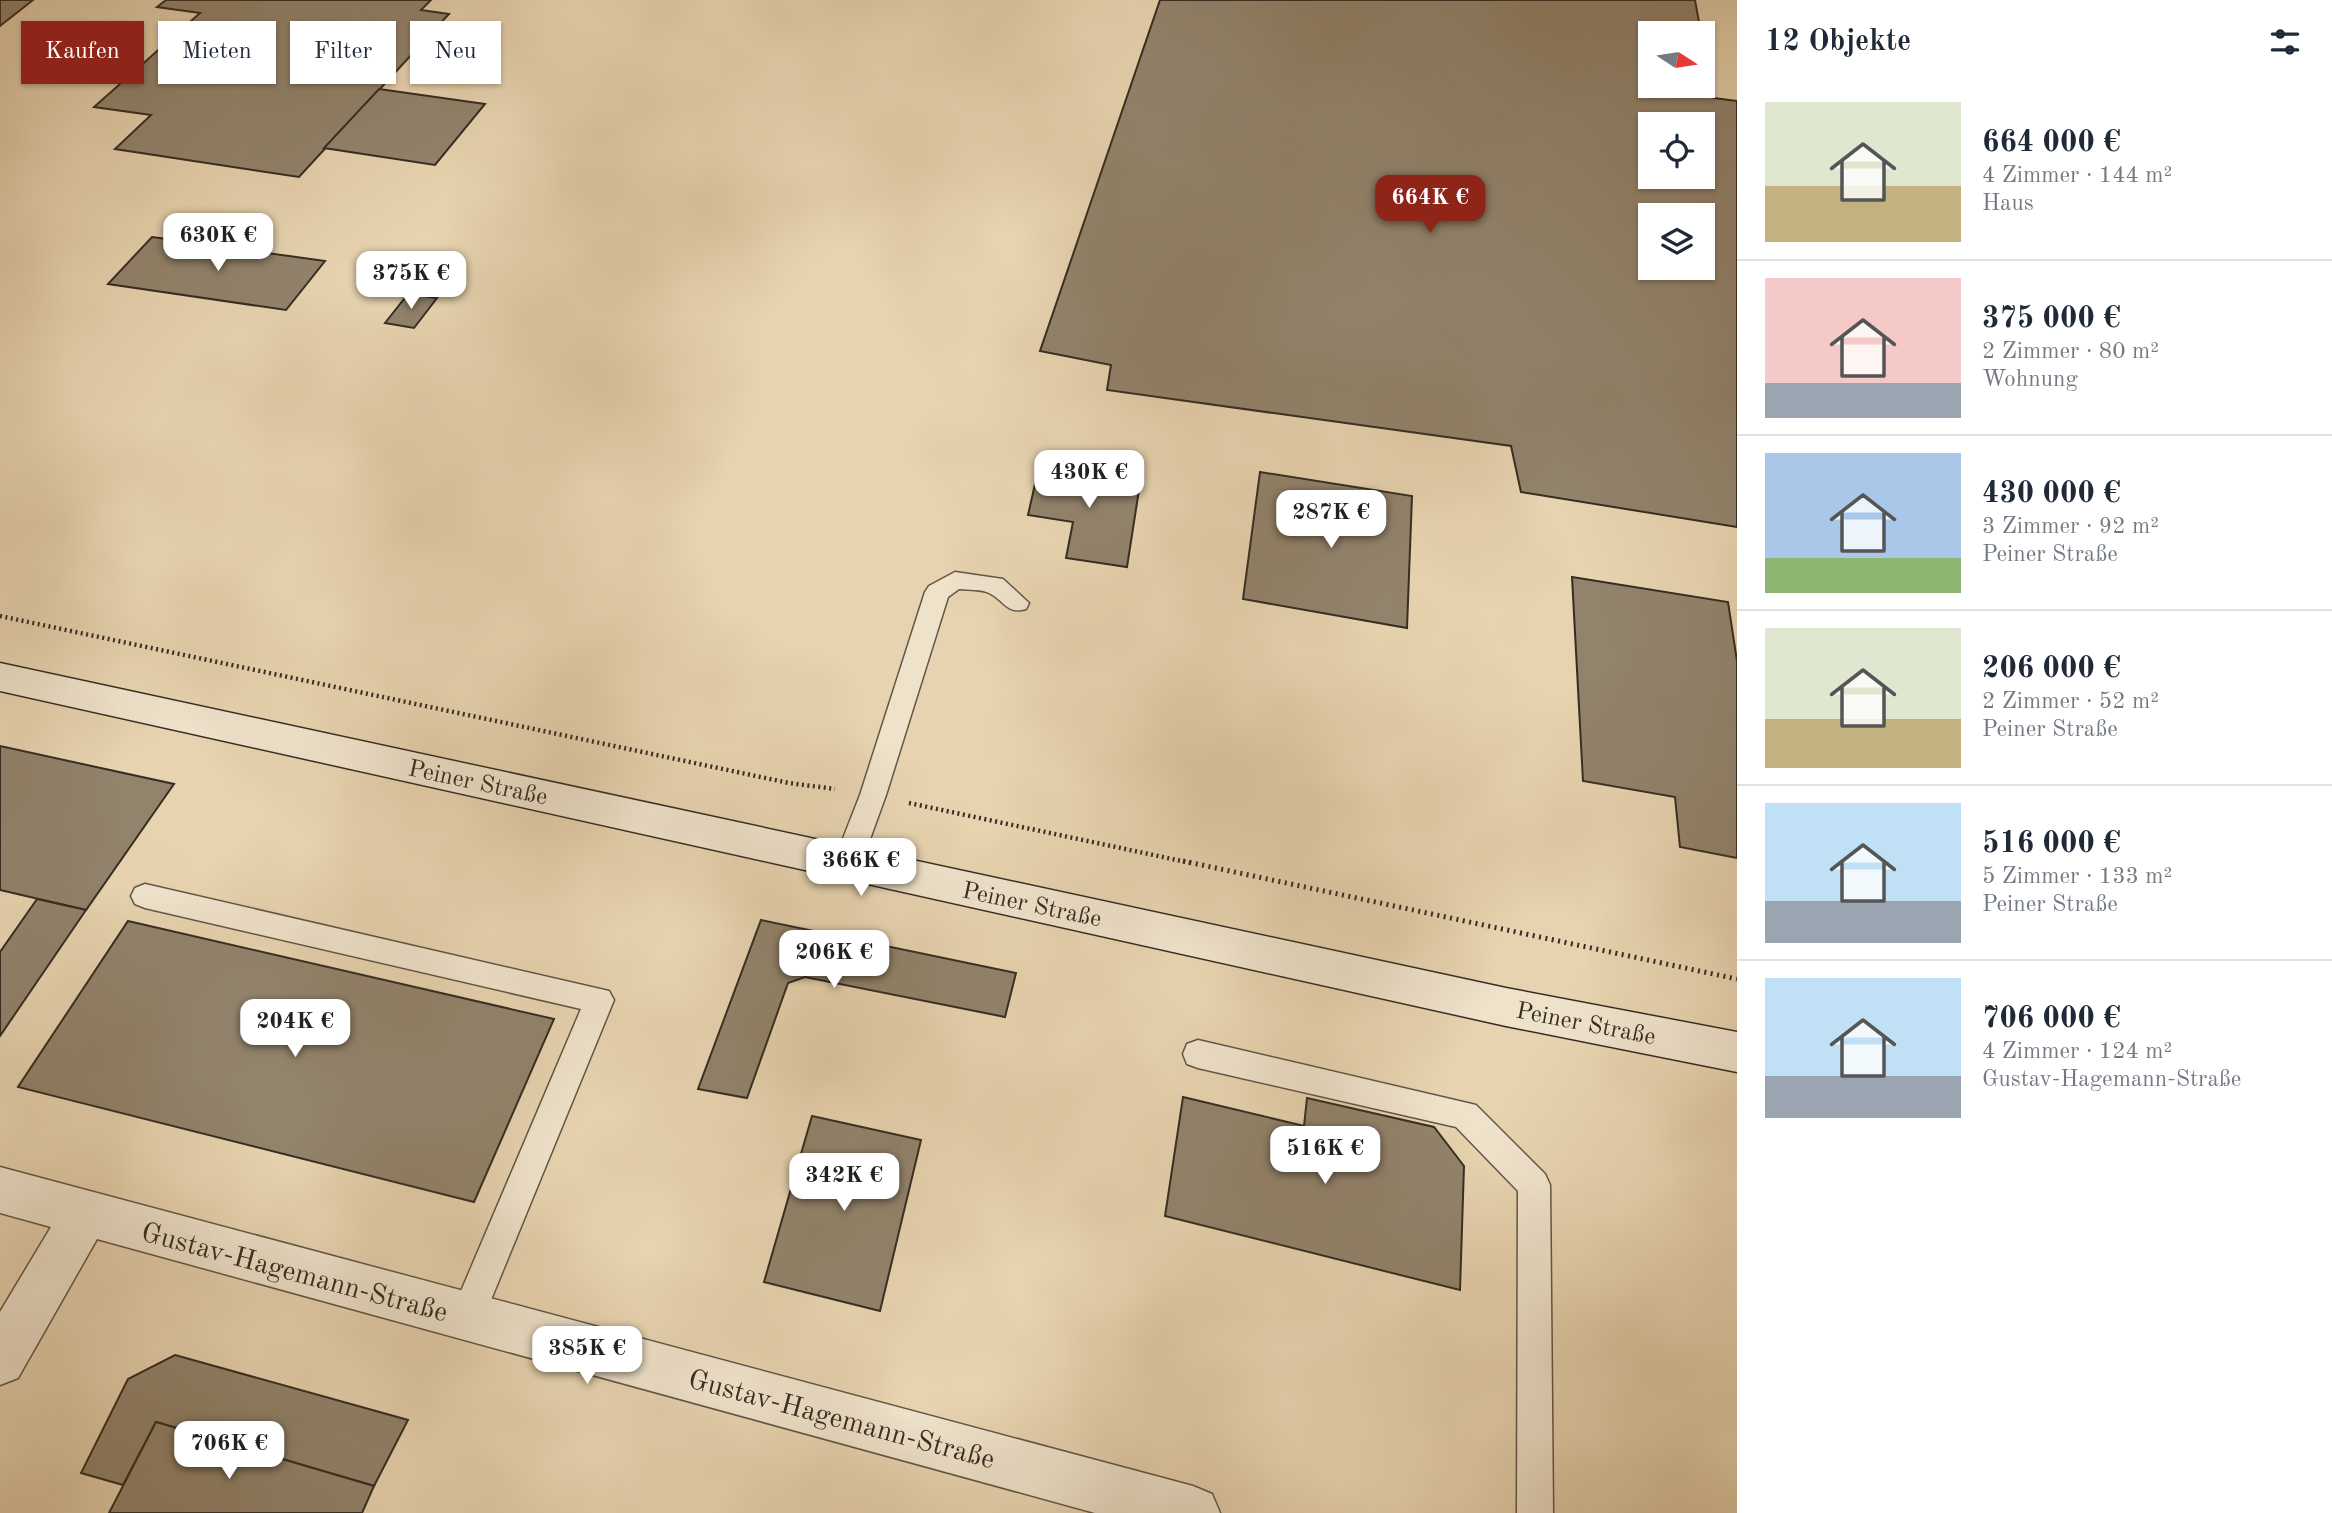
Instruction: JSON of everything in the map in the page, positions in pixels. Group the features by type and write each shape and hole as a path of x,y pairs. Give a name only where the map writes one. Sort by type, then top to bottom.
{"main road":[{"name":"Peiner Straße","path":"0,677 1506,1007 1737,1052"},
{"name":"Gustav-Hagemann-Straße","path":"0,1190 1193,1513"},
{"path":"0,1360 85,1214"}],"lane":[{"path":"847,863 873,795 937,592 955,580 995,585 1017,603"},
{"path":"145,896 599,1000 467,1317"},
{"path":"1198,1054 1465,1115 1534,1185 1535,1513"}],"building":[{"path":"0,0 33,0 0,26"},
{"path":"166,0 431,0 421,10 449,14 443,21 410,21 410,56 396,72 396,21 290,21 290,84 385,84 299,177 115,149 151,115 94,107 120,84 144,84 144,63 158,50 158,84 276,84 276,21 191,21 200,13 157,7"},
{"path":"1160,0 1695,0 1699,21 1638,21 1638,98 1714,98 1737,101 1737,527 1521,492 1511,446 1107,390 1111,365 1040,351"},
{"path":"379,89 485,104 435,165 324,148"},
{"path":"152,237 325,261 286,310 108,284"},
{"path":"408,294 437,298 414,328 385,323"},
{"path":"1040,462 1141,477 1127,567 1066,558 1073,522 1028,515"},
{"path":"1260,472 1412,496 1407,628 1243,599"},
{"path":"1572,577 1728,602 1737,661 1737,858 1680,847 1675,797 1583,781"},
{"path":"0,746 174,784 86,910 0,890"},
{"path":"37,899 86,910 0,1036 0,952"},
{"path":"761,920 1016,973 1005,1017 805,977 788,983 747,1098 698,1089"},
{"path":"128,921 554,1019 474,1202 18,1087"},
{"path":"1183,1097 1304,1126 1307,1098 1434,1127 1464,1166 1460,1290 1165,1216"},
{"path":"812,1116 921,1140 880,1311 764,1282"},
{"path":"175,1355 408,1420 374,1486 156,1422 123,1485 81,1473 128,1379"},
{"path":"156,1422 374,1486 362,1513 109,1513"}]}
